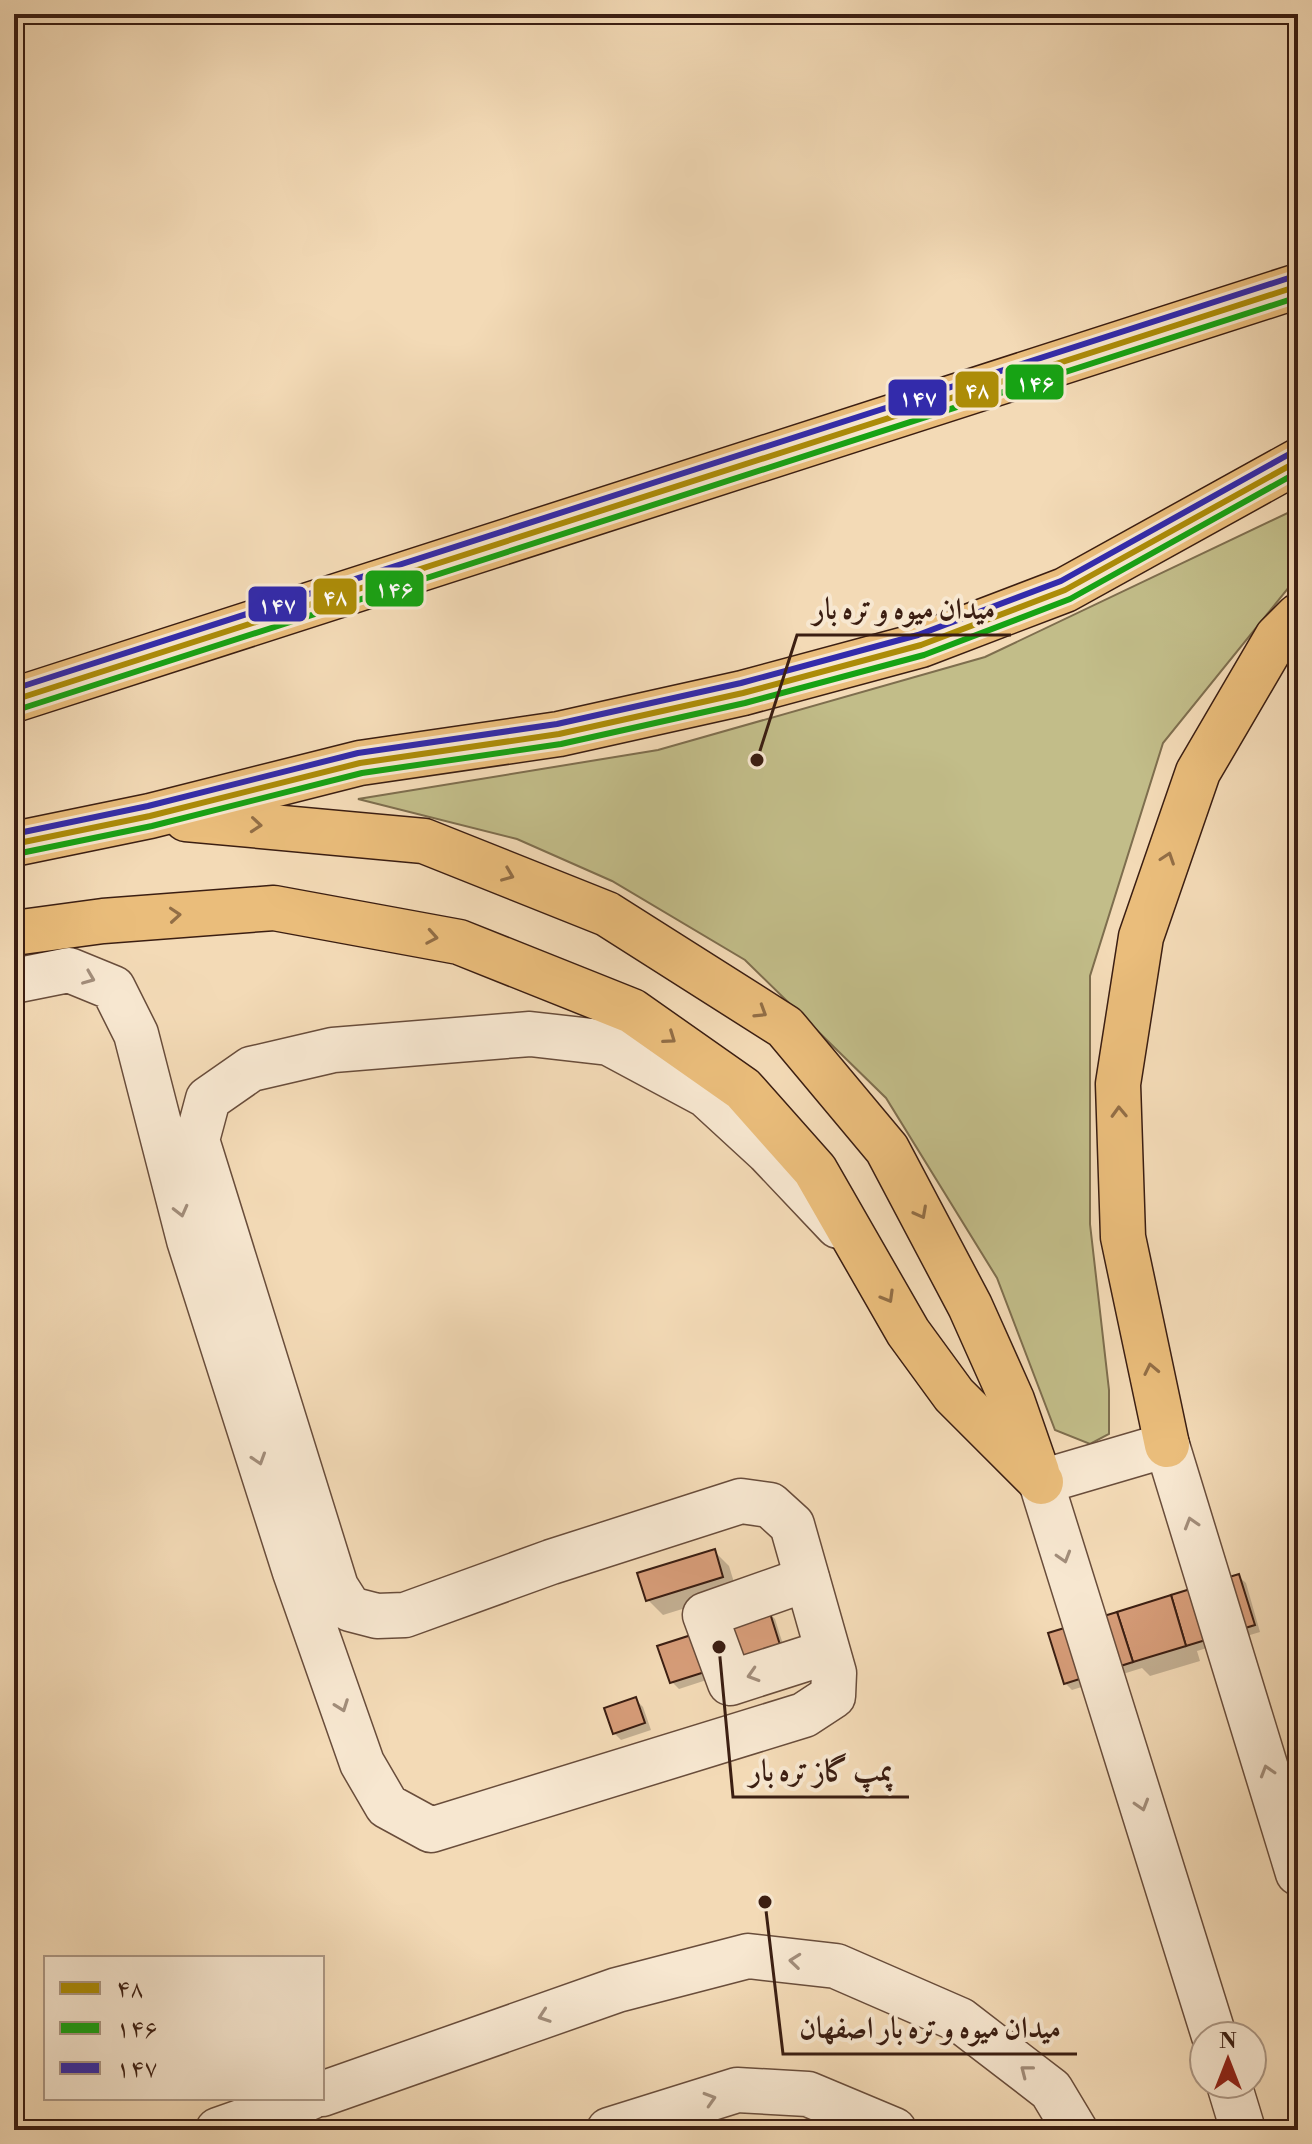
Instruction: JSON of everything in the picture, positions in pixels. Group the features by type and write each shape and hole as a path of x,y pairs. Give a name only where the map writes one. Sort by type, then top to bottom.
{"highway":[{"path":"14,700 1298,286"},
{"path":"14,844 150,816 360,763 559,734 743,693 921,645 1065,590 1298,461"},
{"path":"1167,1445 1123,1237 1118,1084 1141,937 1198,772 1277,637 1298,616"},
{"path":"150,816 424,841 607,914 785,1027 887,1149 970,1306 1012,1400 1041,1482"},
{"path":"14,933 103,921 274,908 459,942 632,1011 743,1089 815,1170 908,1332 954,1395 1041,1482"}],"lane":[{"path":"14,981 69,970 113,988 136,1034 189,1240 295,1572 362,1763 387,1806 431,1830 804,1715 833,1696 834,1673 792,1525 770,1505 741,1501 551,1562 405,1615 377,1616 350,1609 336,1587 197,1140 208,1099 251,1069 333,1050 530,1034 609,1043 706,1095 768,1152 859,1248"},
{"path":"1209,2020 1041,1482 1167,1445 1298,1873"},
{"path":"807,1579 705,1615 730,1683 827,1652"},
{"path":"324,2093 617,1990 748,1956 836,1966 960,2020 1051,2090 1075,2130"},
{"path":"609,2130 737,2090 808,2094 894,2130"},
{"path":"218,2130 303,2100"},
{"path":"1234,2100 1243,2130"}],"shaded area":[{"path":"1298,508 1298,576 1163,743 1090,976 1090,1224 1109,1390 1109,1434 1090,1444 1055,1430 997,1278 886,1098 745,960 612,881 517,839 358,799 658,750 985,657"}],"building":[{"path":"715,1549 723,1577 646,1601 637,1573"},
{"path":"1239,1574 1255,1625 1186,1646 1171,1595"},
{"path":"1171,1595 1186,1646 1133,1662 1117,1612"},
{"path":"769,1610 781,1648 670,1683 657,1646"},
{"path":"1117,1612 1133,1662 1064,1684 1048,1633"},
{"path":"636,1697 645,1723 613,1734 604,1708"}],"transit line":[{"name":"۱۴۷","path":"14,689 1295,276"},
{"name":"۴۸","path":"14,700 1298,286"},
{"name":"۱۴۶","path":"17,710 1298,297"},
{"name":"۱۴۷","path":"14,834 148,806 358,753 557,724 741,683 918,635 1061,581 1293,452"},
{"name":"۴۸","path":"14,844 150,816 360,763 559,734 743,693 921,645 1065,590 1298,461"},
{"name":"۱۴۶","path":"16,854 152,826 362,773 561,744 745,703 924,655 1070,599 1298,472"}],"place":[{"name":"میدان میوه و تره بار","path":"757,760"},
{"name":"پمپ گاز تره بار","path":"719,1647"},
{"name":"میدان میوه و تره بار اصفهان","path":"765,1902"}]}
